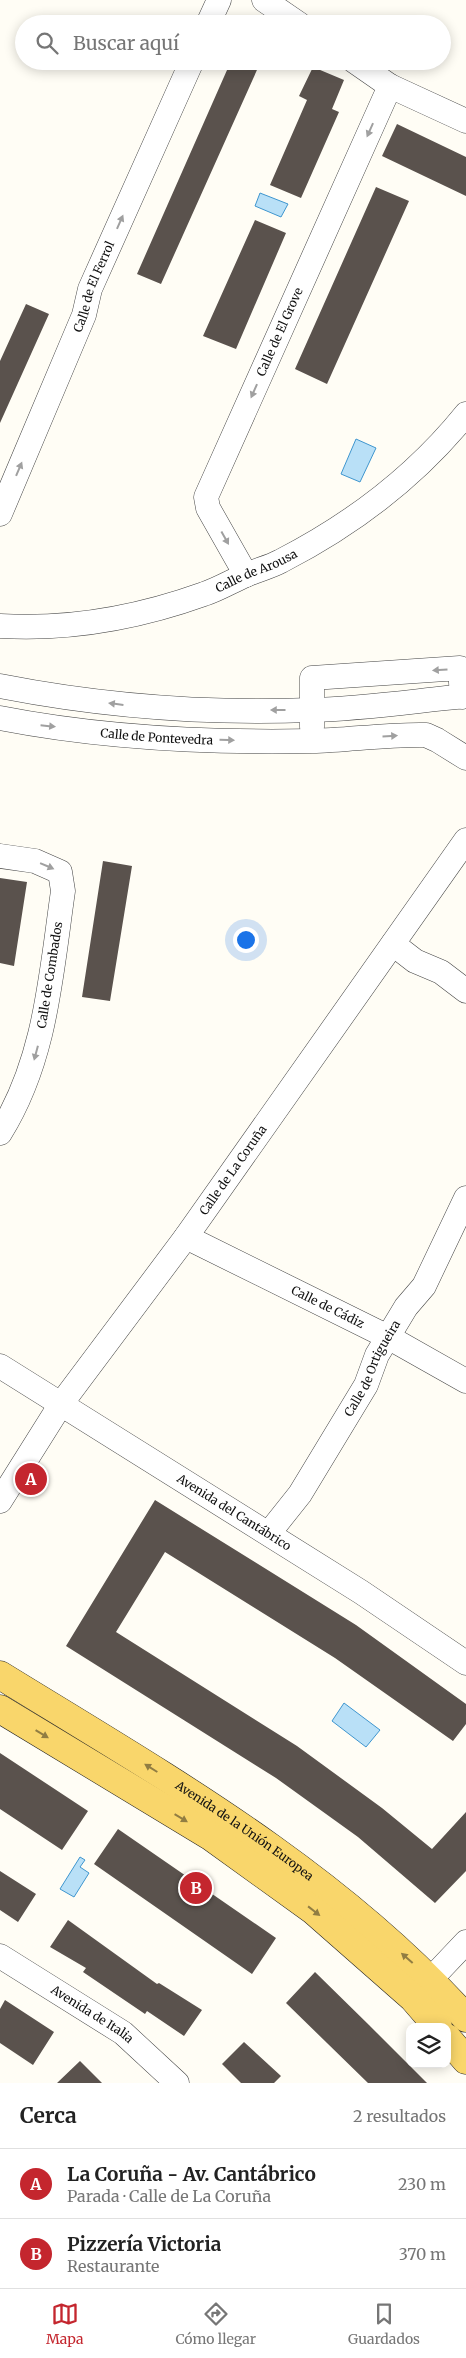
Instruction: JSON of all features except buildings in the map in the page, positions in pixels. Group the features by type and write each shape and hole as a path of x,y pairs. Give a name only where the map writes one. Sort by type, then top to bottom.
{"main road":[{"name":"Avenida de la Unión Europea","path":"0,1674 224,1814 330,1891 431,1979 466,2018"},
{"name":"Avenida de la Unión Europea","path":"0,1709 226,1847 314,1911 413,1998 435,2023"},
{"path":"451,2043 466,2060"}],"street":[{"path":"212,15 219,0"},
{"path":"264,0 285,15"},
{"name":"Calle de El Ferrol","path":"0,514 84,315 90,289 188,70"},
{"path":"367,70 390,86 466,121"},
{"name":"Calle de El Grove","path":"246,575 208,508 206,497 390,86"},
{"name":"Calle de Arousa","path":"0,626 43,627 124,616 166,606 206,593 280,562 345,525 409,475 466,414"},
{"path":"0,686 44,695 137,707 311,710 464,696 460,668 312,678 311,710 312,741"},
{"name":"Calle de Pontevedra","path":"0,718 35,725 138,736 312,741 426,736 437,740 466,758"},
{"name":"Calle de La Coruña","path":"0,1501 61,1404 186,1236 466,840"},
{"name":"Calle de Combados","path":"0,856 35,861 60,872 63,891 44,1022 31,1070 20,1098 0,1133"},
{"path":"393,944 415,961 441,972 466,991"},
{"name":"Calle de Ortigueira","path":"269,1533 300,1494 366,1385 377,1356 388,1337 406,1307 424,1286 466,1198"},
{"name":"Calle de Cádiz","path":"186,1236 388,1337 466,1381"},
{"name":"Avenida del Cantábrico","path":"0,1366 462,1652"},
{"path":"431,1979 466,1942"},
{"name":"Avenida de Italia","path":"0,1956 123,2033 171,2082"}],"water":[{"path":"260,193 288,204 281,217 255,206"},
{"path":"356,439 376,448 360,482 341,474"},
{"path":"344,1703 380,1730 366,1747 332,1721"},
{"path":"80,1857 85,1860 80,1867 89,1873 74,1897 60,1889"}],"place":[{"name":"La Coruña - Av. Cantábrico","path":"31,1479"},
{"name":"Pizzería Victoria","path":"196,1888"}]}
